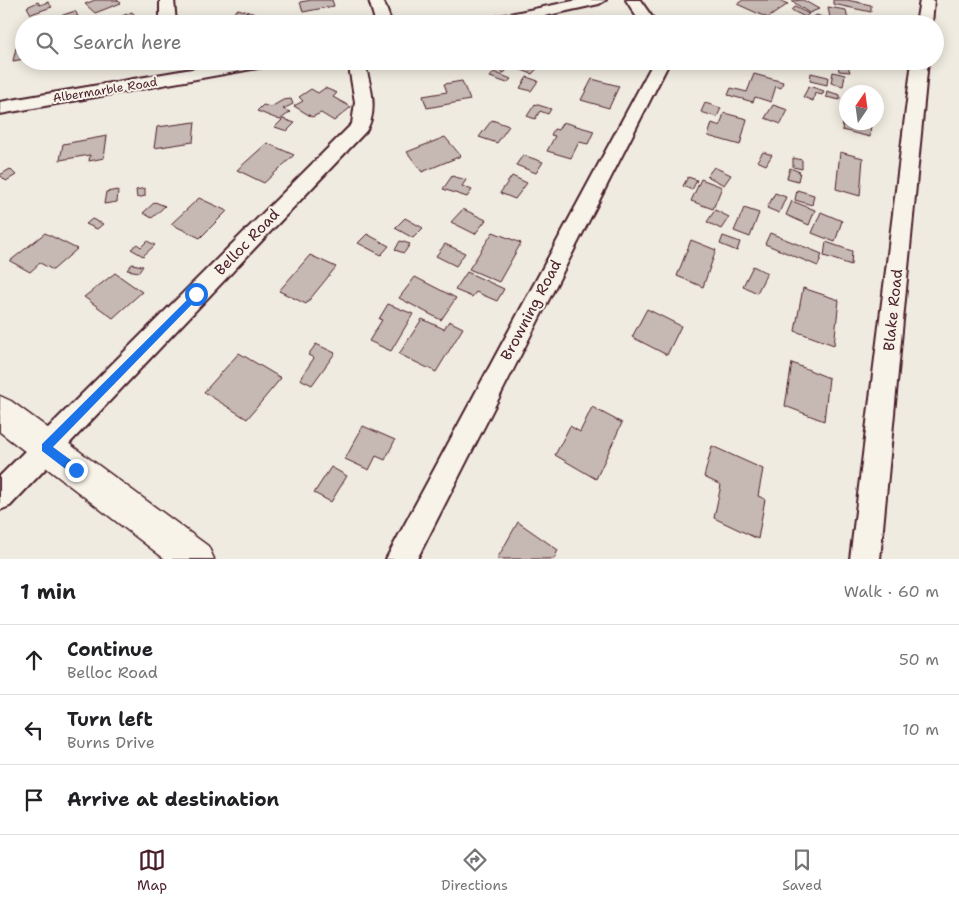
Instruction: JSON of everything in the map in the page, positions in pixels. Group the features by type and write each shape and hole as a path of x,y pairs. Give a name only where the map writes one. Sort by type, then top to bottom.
{"main road":[{"path":"0,412 195,559"}],"street":[{"path":"167,0 168,15"},
{"path":"376,0 381,15"},
{"path":"528,15 599,0"},
{"path":"633,0 643,15"},
{"path":"925,15 927,0"},
{"path":"169,70 170,80"},
{"name":"Albermarble Road","path":"0,108 222,70"},
{"name":"Belloc Road","path":"0,496 360,127 365,114 365,102 358,70"},
{"name":"Browning Road","path":"401,559 657,70"},
{"name":"Blake Road","path":"865,559 919,70"}],"building":[{"path":"95,0 117,0 121,3 95,13 85,4"},
{"path":"332,0 334,6 303,12 300,2"},
{"path":"743,0 778,0 788,4 772,15 761,15 737,4"},
{"path":"803,0 819,9 809,13 792,1"},
{"path":"833,0 847,0 871,5 871,12 833,4"},
{"path":"38,2 40,5 48,2 52,7 31,14 27,7"},
{"path":"795,7 809,14 801,15 791,10"},
{"path":"828,7 846,10 847,15 829,15"},
{"path":"238,9 259,15 231,15"},
{"path":"75,11 77,15 63,15"},
{"path":"132,12 135,15 124,15"},
{"path":"522,70 536,70 532,74"},
{"path":"849,70 850,72 839,71"},
{"path":"494,72 511,79 507,83 490,77"},
{"path":"833,72 845,75 843,85 831,83"},
{"path":"811,73 828,77 827,85 810,81"},
{"path":"754,74 783,82 781,88 776,86 771,102 755,97 753,102 728,95 731,88 747,92"},
{"path":"527,77 538,81 531,91 520,88"},
{"path":"592,79 619,86 609,108 581,100"},
{"path":"462,81 470,100 427,108 423,96 447,92 444,84"},
{"path":"809,86 824,91 822,95 815,93 813,101 803,97"},
{"path":"325,88 337,93 333,97 351,107 334,121 321,113 312,117 294,106 303,101 299,97 311,89 318,93"},
{"path":"827,91 839,95 839,100 826,97"},
{"path":"291,99 293,104 283,109 290,112 280,120 257,111 263,105 271,107 283,100"},
{"path":"705,103 721,108 717,117 701,112"},
{"path":"535,104 551,109 548,114 540,111 535,119 527,116"},
{"path":"773,105 788,110 781,124 765,118"},
{"path":"724,113 747,119 740,145 708,136 712,123 720,126"},
{"path":"283,119 295,123 287,131 275,127"},
{"path":"492,120 509,126 497,143 479,137"},
{"path":"195,122 193,142 154,148 157,127"},
{"path":"563,122 594,131 588,144 579,142 571,158 547,151 555,136 551,135 554,129 558,130"},
{"path":"842,130 870,130 870,137"},
{"path":"107,136 104,158 89,161 90,155 60,160 63,144"},
{"path":"445,137 461,156 422,172 407,152"},
{"path":"267,143 294,155 264,183 237,170"},
{"path":"763,152 772,155 766,165 757,161"},
{"path":"840,152 863,158 860,196 836,189"},
{"path":"523,155 543,162 536,173 516,165"},
{"path":"793,158 802,160 802,169 793,167"},
{"path":"714,167 731,175 724,185 707,176"},
{"path":"790,168 800,172 798,181 787,178"},
{"path":"10,169 16,175 6,181 0,175"},
{"path":"452,176 466,180 462,186 472,190 467,197 443,189"},
{"path":"512,176 527,183 515,199 500,193"},
{"path":"688,177 697,180 692,190 683,186"},
{"path":"701,179 722,187 713,209 691,201"},
{"path":"145,188 145,196 137,198 136,190"},
{"path":"118,190 117,202 104,204 106,192"},
{"path":"797,190 814,195 812,205 795,200"},
{"path":"775,193 786,197 779,213 767,208"},
{"path":"199,198 227,211 200,238 171,224"},
{"path":"792,201 815,210 809,225 786,215"},
{"path":"155,202 165,206 152,218 143,213"},
{"path":"744,208 759,213 750,237 734,231"},
{"path":"463,209 486,220 475,234 451,222"},
{"path":"715,210 729,217 721,229 707,222"},
{"path":"821,212 842,221 835,242 812,233"},
{"path":"405,218 423,228 413,238 395,228"},
{"path":"92,219 103,224 97,229 86,224"},
{"path":"493,232 521,243 499,282 469,269"},
{"path":"45,233 77,249 53,270 40,263 30,272 10,261"},
{"path":"770,233 822,254 818,266 765,244"},
{"path":"367,234 389,246 381,255 358,243"},
{"path":"723,236 740,242 737,251 720,244"},
{"path":"691,240 716,250 703,287 677,276"},
{"path":"147,241 155,245 143,256 131,249 137,244 141,247"},
{"path":"400,241 410,244 404,253 395,250"},
{"path":"826,242 852,251 851,265 824,256"},
{"path":"445,244 465,253 456,266 436,256"},
{"path":"310,255 336,267 306,304 279,291"},
{"path":"132,264 143,266 139,272 127,270"},
{"path":"753,266 767,273 757,293 743,286"},
{"path":"467,272 504,289 497,301 476,292 472,297 455,290"},
{"path":"115,273 142,292 113,318 84,297"},
{"path":"415,277 456,298 441,320 399,298"},
{"path":"803,288 839,300 834,345 795,331"},
{"path":"388,304 413,314 391,351 369,341 382,320 379,319"},
{"path":"647,309 681,326 667,355 632,337"},
{"path":"422,319 444,329 449,321 463,328 436,372 399,354"},
{"path":"316,344 335,353 312,385 300,379 314,358 308,355"},
{"path":"239,353 281,378 247,419 204,392"},
{"path":"792,363 829,378 824,421 785,406"},
{"path":"592,407 622,423 596,479 555,455 570,426 580,432"},
{"path":"363,426 395,440 385,460 376,456 369,470 345,459"},
{"path":"712,446 763,469 758,496 765,499 758,539 714,518 721,485 704,477"},
{"path":"331,467 347,476 331,502 314,493"},
{"path":"518,522 558,550 554,559 497,559"}],"route":[{"path":"76,470 46,448 196,294"}]}
